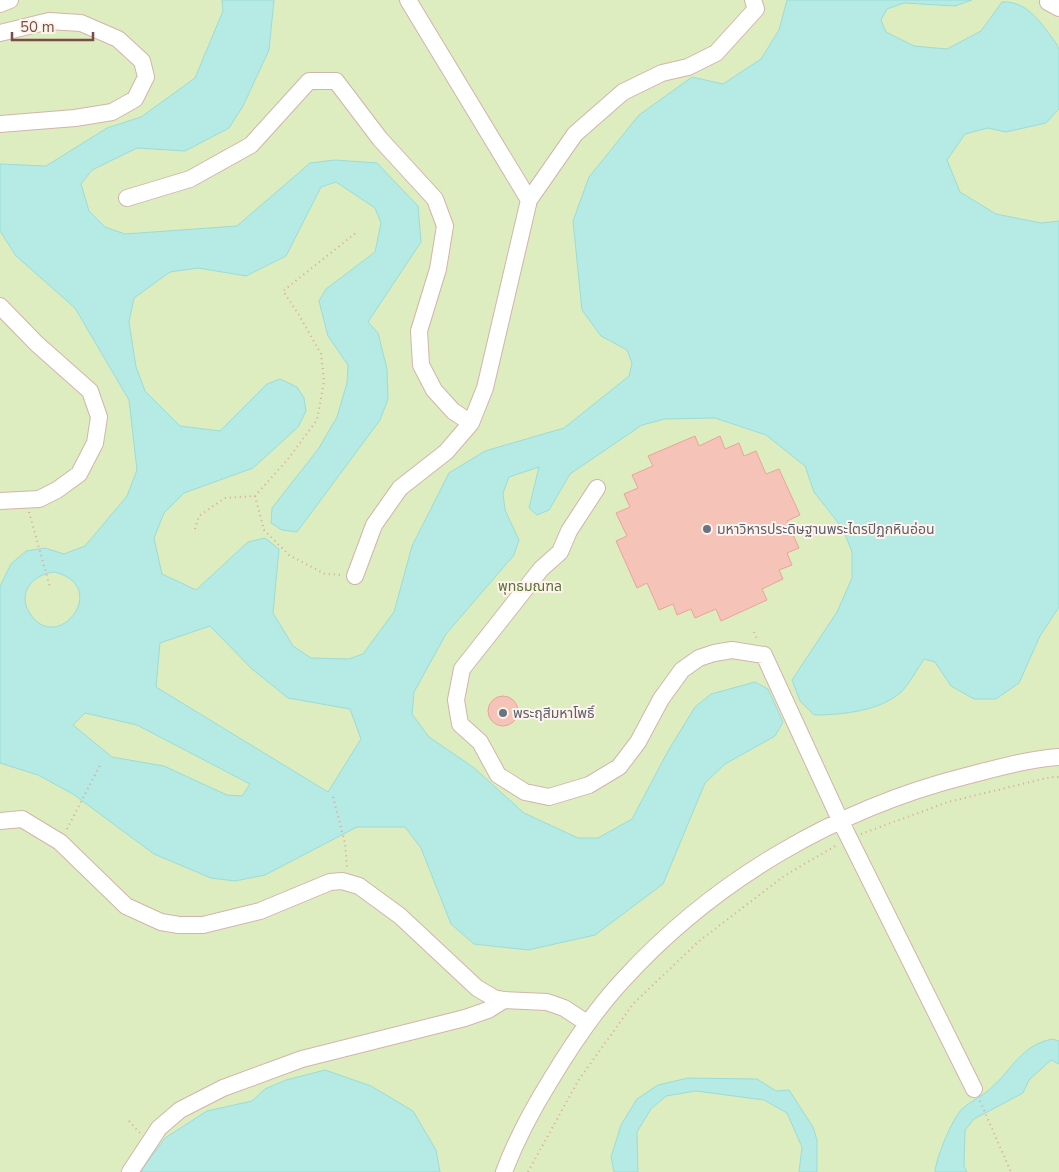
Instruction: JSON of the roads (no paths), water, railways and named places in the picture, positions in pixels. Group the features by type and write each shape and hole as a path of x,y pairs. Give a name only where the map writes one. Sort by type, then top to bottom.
{"lane":[{"path":"0,4 10,0"},
{"path":"408,0 529,200"},
{"path":"355,576 374,525 400,488 446,452 470,423 485,388 529,200 575,134 623,92 662,73 688,67 716,53 756,9 753,0"},
{"path":"1049,0 1048,2 1059,8"},
{"path":"0,33 49,21 81,23 118,39 142,61 146,76 135,99 112,112 75,118 0,124"},
{"path":"127,198 190,179 252,145 309,81 336,81 380,139 435,198 445,226 438,269 420,331 420,365 434,390 453,411 470,423"},
{"path":"0,306 37,344 90,391 99,417 95,443 79,474 57,490 40,499 0,501"},
{"path":"597,488 570,531 560,552 541,569 462,669 456,700 460,724 480,742 498,774 525,792 549,797 589,785 618,767 638,742 673,682 682,670 699,658 732,650 764,655 840,820 974,1089"},
{"path":"504,1172 530,1115 559,1065 587,1024 622,980 665,937 710,900 764,862 796,843 840,820 888,800 943,782 1003,766 1059,757"},
{"path":"0,821 22,819 60,842 126,906 161,922 179,925 204,925 260,911 330,882 342,881 358,886 400,916 477,988 494,998 504,1000 547,1002 564,1008 587,1024"},
{"path":"130,1172 159,1128 180,1110 223,1088 302,1059 465,1018 488,1010 504,1000"}],"water":[{"path":"222,0 274,0 269,50 243,106 229,128 185,151 137,148 92,170 81,184 89,211 105,227 125,234 237,226 310,163 335,160 377,163 418,206 421,242 368,322 378,333 387,369 388,399 380,420 297,532 282,530 271,523 272,508 319,448 337,417 347,383 348,365 328,336 319,301 326,289 375,252 381,223 375,208 336,182 321,187 286,256 246,276 198,268 170,272 134,298 129,322 136,367 145,391 180,426 220,431 267,384 280,379 297,387 304,398 306,411 298,427 253,468 184,493 164,513 154,538 162,574 196,590 248,542 265,538 279,549 273,613 293,646 311,658 349,659 363,654 394,612 412,546 449,473 485,451 564,428 629,376 632,363 627,350 601,336 582,310 573,221 589,177 639,115 692,77 723,84 761,59 779,30 787,0 972,0 955,6 904,3 887,9 881,20 886,32 914,46 947,49 981,31 1002,2 1020,5 1034,15 1059,49 1059,109 1046,123 1006,132 988,128 965,134 947,160 960,192 996,214 1041,223 1059,221 1059,607 1040,636 1019,683 996,699 974,699 951,686 935,662 924,659 911,680 894,698 872,707 848,713 814,715 800,701 792,680 837,612 852,578 852,552 843,529 814,492 805,466 766,435 715,418 665,419 642,425 570,474 549,510 537,515 529,508 539,467 509,477 503,493 505,510 519,540 514,555 446,634 414,692 412,714 429,737 473,767 524,813 578,838 598,838 632,819 668,751 695,707 711,694 755,682 768,689 783,722 775,736 725,764 705,783 663,884 595,935 528,950 474,944 451,924 421,848 405,827 357,827 265,875 235,881 211,878 154,854 73,794 38,775 0,763 0,586 11,564 26,551 45,548 64,554 85,546 127,496 137,470 129,400 75,308 16,256 0,231 0,164 46,166 107,128 141,117 195,78 223,11","holes":["54,572 71,580 79,591 79,603 74,614 64,623 53,627 40,624 29,612 25,598 26,591 34,580 47,573","210,626 252,669 288,698 350,709 361,739 328,792 156,687 160,643","85,713 137,725 250,784 242,796 227,795 164,766 112,757 73,725"]},
{"path":"1052,1039 1059,1041 1059,1064 1051,1060 1029,1080 1023,1093 974,1119 965,1130 964,1166 967,1172 935,1172 945,1139 962,1109 990,1089 1024,1053 1041,1042"},
{"path":"325,1070 371,1086 413,1111 436,1150 440,1172 141,1172 165,1138 207,1111 252,1101 265,1089 286,1080"},
{"path":"688,1078 757,1079 776,1091 789,1090 813,1127 817,1140 817,1172 799,1172 802,1147 787,1113 764,1100 696,1091 666,1096 651,1109 637,1132 638,1172 614,1172 611,1157 621,1125 637,1099 658,1085"}],"place":[{"name":"มหาวิหารประดิษฐานพระไตรปิฏกหินอ่อน","path":"707,529"},
{"name":"พระฤสีมหาโพธิ์","path":"503,713"}],"park label":[{"name":"พุทธมณฑล","path":"530,586"}]}
